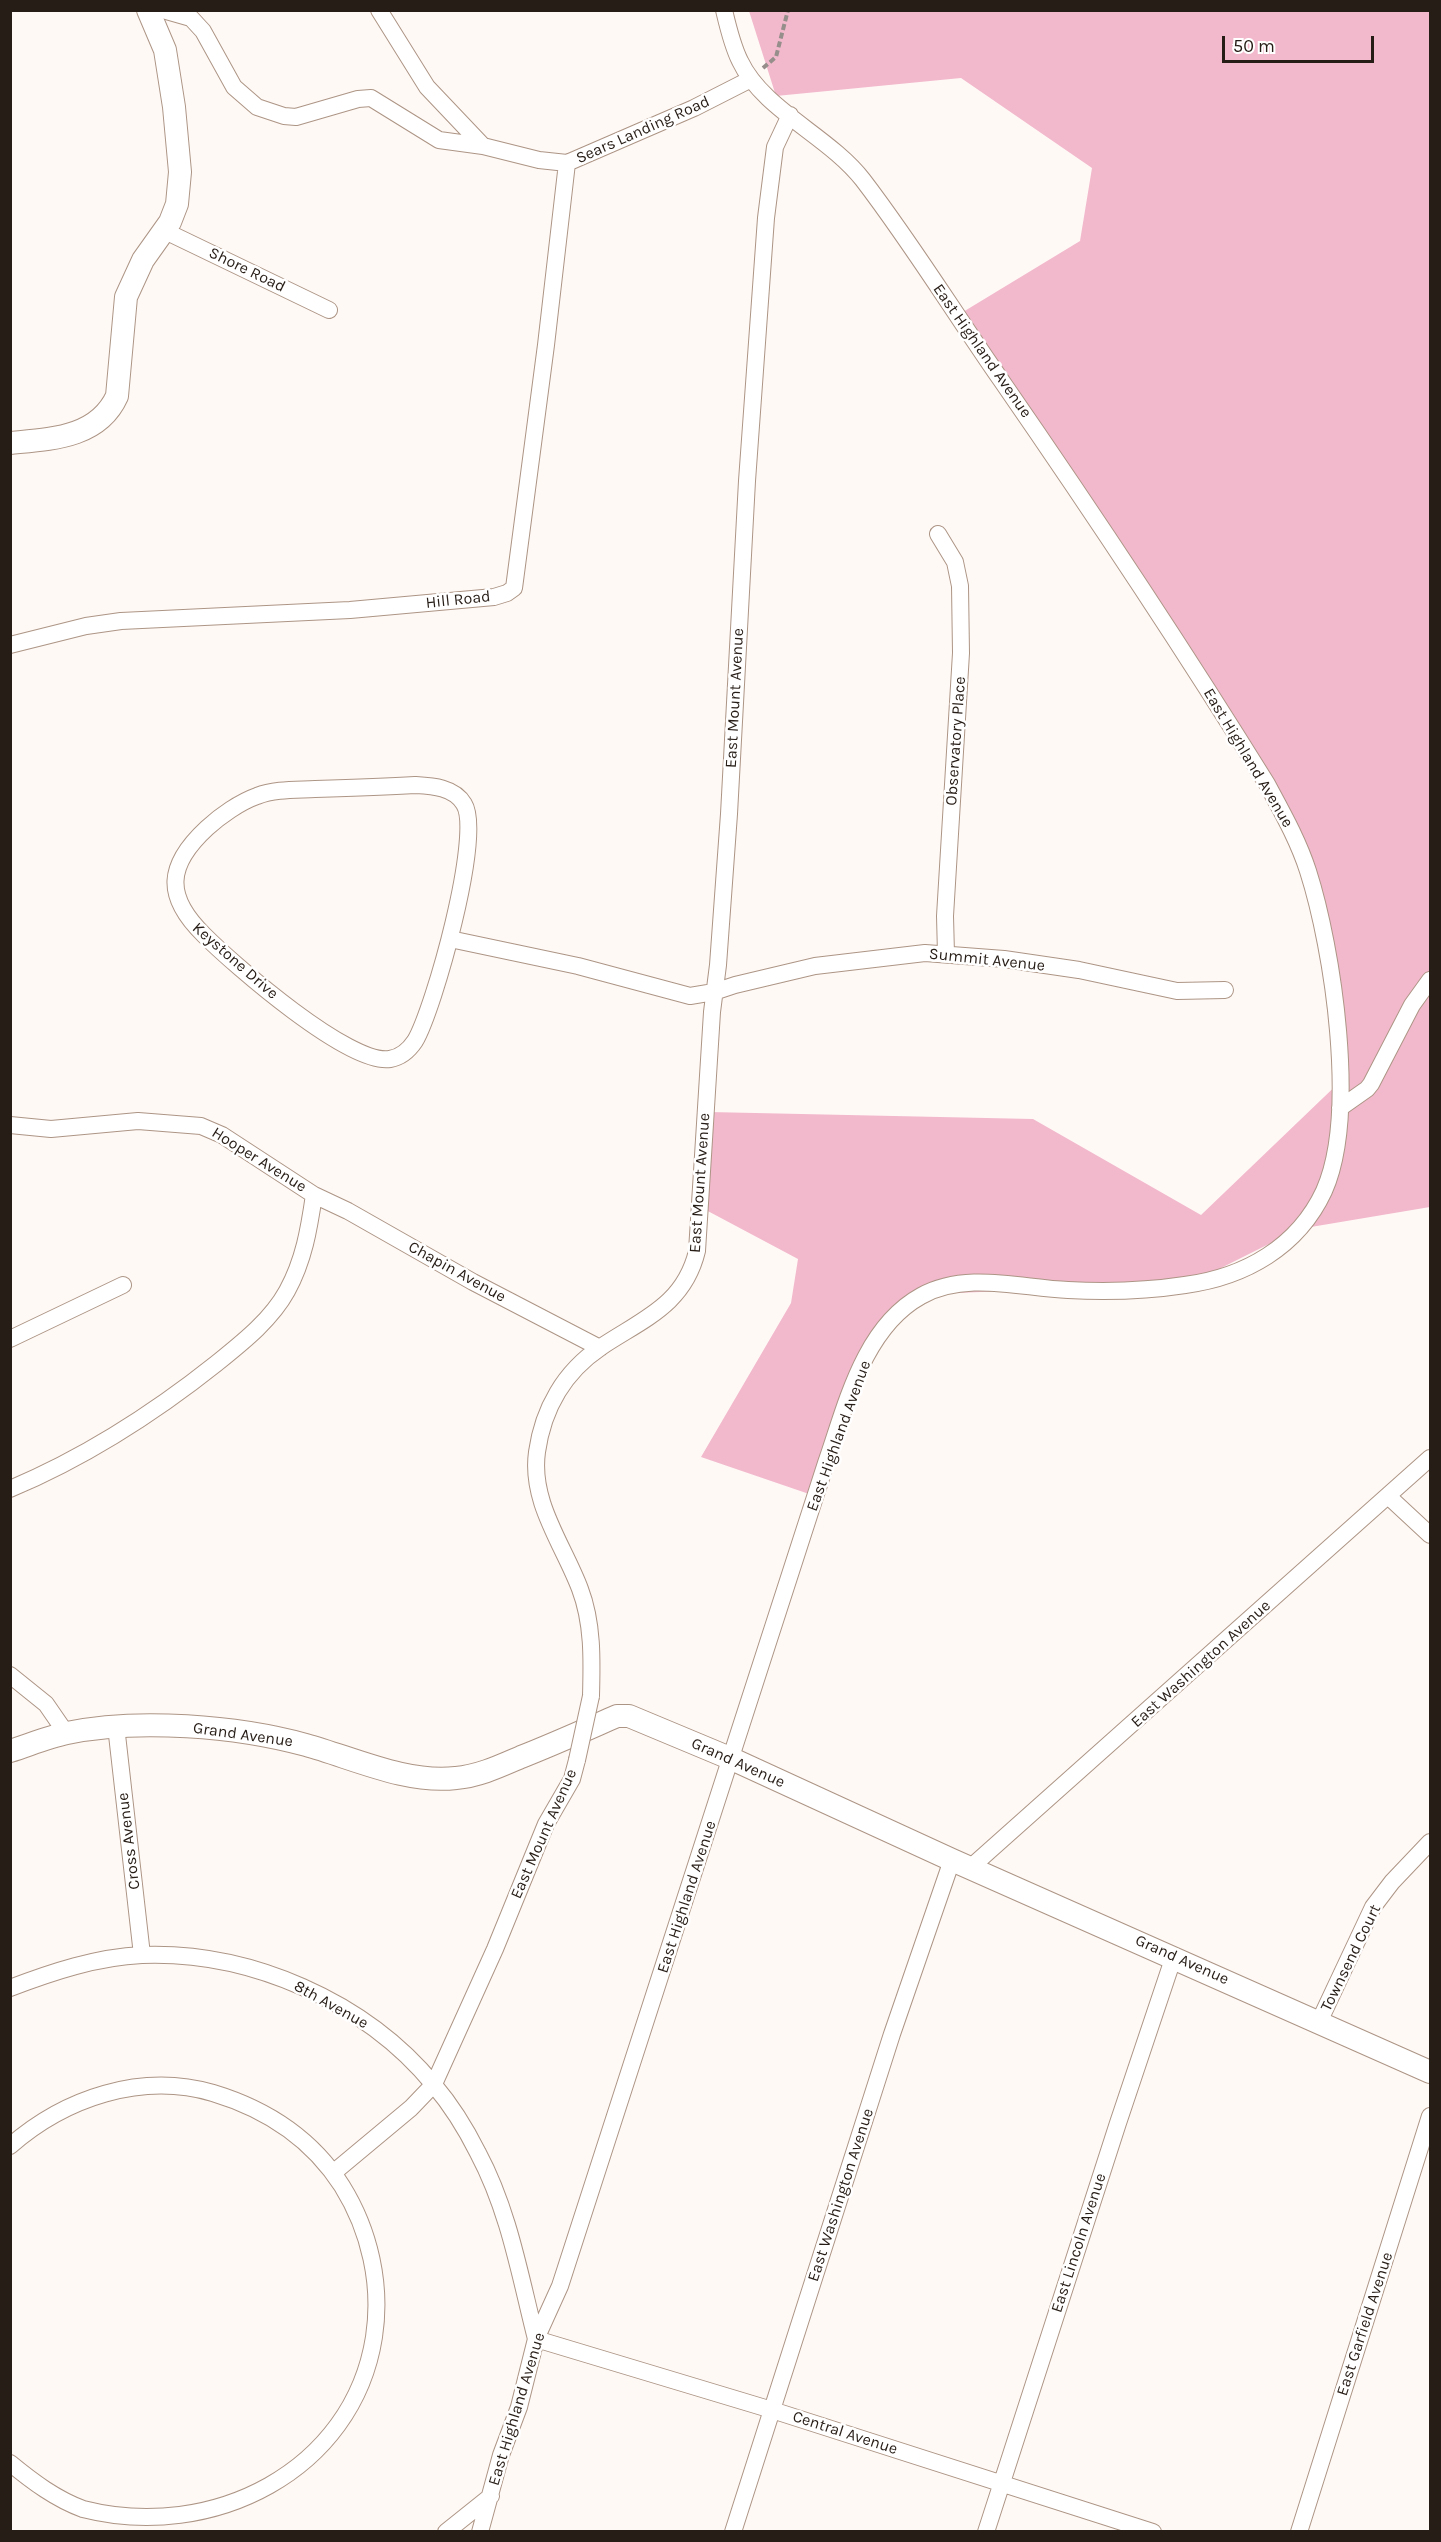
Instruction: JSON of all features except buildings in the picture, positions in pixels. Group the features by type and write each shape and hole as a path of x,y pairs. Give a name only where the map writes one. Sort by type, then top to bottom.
{"street":[{"path":"10,443 71,435 88,428 111,408 117,396 121,328 126,297 143,260 165,231 177,204 180,156 165,50 148,10"},
{"name":"Sears Landing Road","path":"163,10 191,18 203,31 234,87 257,107 284,116 296,117 358,99 371,98 438,140 483,146 538,160 567,163 694,108 751,79"},
{"path":"379,10 427,87 483,146"},
{"name":"East Highland Avenue","path":"480,2532 501,2455 519,2406 536,2338 560,2286 829,1453 856,1379 873,1345 888,1324 902,1310 922,1295 948,1286 988,1282 1066,1290 1124,1292 1187,1285 1221,1278 1252,1266 1288,1241 1318,1200 1332,1167 1340,1108 1334,988 1320,916 1308,870 1292,831 1267,784 1046,443 899,230 845,160 790,115 751,79 739,60 724,10"},
{"name":"East Mount Avenue","path":"333,2174 411,2108 434,2084 495,1949 546,1824 572,1779 591,1696 592,1641 580,1589 544,1510 536,1469 543,1421 550,1404 570,1375 600,1348 676,1296 686,1283 697,1251 714,992 728,826 747,481 766,218 775,147 790,115"},
{"name":"Hill Road","path":"10,645 86,626 121,621 350,610 494,597 514,588 567,163"},
{"name":"Shore Road","path":"165,231 329,310"},
{"name":"Observatory Place","path":"938,534 955,562 960,586 961,653 945,916 946,954"},
{"name":"Keystone Drive","path":"415,785 445,789 464,803 469,816 467,845 450,939 415,1041 407,1052 388,1060 369,1056 328,1036 255,980 192,924 181,908 176,893 178,864 184,852 208,827 256,796 280,791 415,785"},
{"path":"450,939 578,966 690,996 714,992"},
{"name":"Summit Avenue","path":"714,992 735,984 823,964 925,953 1004,959 1079,970 1177,991 1225,990"},
{"path":"1340,1108 1371,1084 1412,1005 1431,980"},
{"name":"Hooper Avenue","path":"10,1125 51,1130 138,1121 201,1126 222,1135 314,1195 307,1243 301,1263 286,1293 261,1325 200,1377 111,1440 59,1468 10,1489"},
{"name":"Chapin Avenue","path":"314,1195 348,1211 473,1282 600,1348"},
{"path":"10,1339 123,1285"},
{"name":"East Washington Avenue","path":"733,2532 888,2046 961,1864 1431,1458"},
{"path":"1388,1496 1431,1534"},
{"path":"10,1675 46,1704 66,1733"},
{"name":"Grand Avenue","path":"10,1751 66,1733 116,1726 181,1726 244,1733 303,1744 400,1773 440,1779 486,1772 617,1716 629,1716 732,1759 961,1864 1174,1956 1431,2072"},
{"name":"Cross Avenue","path":"116,1726 142,1955"},
{"name":"Townsend Court","path":"1319,2022 1373,1907 1392,1882 1431,1842"},
{"name":"8th Avenue","path":"10,1988 53,1972 104,1960 142,1955 193,1958 239,1965 285,1979 355,2015 381,2035 434,2084 479,2154 507,2222 536,2338"},
{"name":"East Lincoln Avenue","path":"986,2532 1174,1956"},
{"path":"10,2146 52,2115 81,2101 111,2092 141,2087 173,2087 204,2091 234,2100 263,2112 297,2136 313,2150 333,2174 350,2200 363,2229 372,2259 377,2290 373,2342 362,2383 349,2412 332,2438 311,2461 287,2481 260,2498 231,2511 170,2527 112,2517 84,2509 58,2498 33,2482 10,2463"},
{"name":"East Garfield Avenue","path":"1299,2532 1431,2116"},
{"name":"Central Avenue","path":"536,2338 772,2410 1153,2532"},
{"path":"446,2532 490,2496"}],"path":[{"path":"751,79 776,57 788,10"}],"shaded area":[{"path":"749,11 1430,11 1430,1207 1299,1229 1189,1284 929,1294 862,1354 812,1495 701,1457 791,1303 798,1259 704,1209 709,1112 1033,1119 1201,1215 1348,1074 1295,841 958,315 1080,241 1092,168 961,78 776,96"}]}
